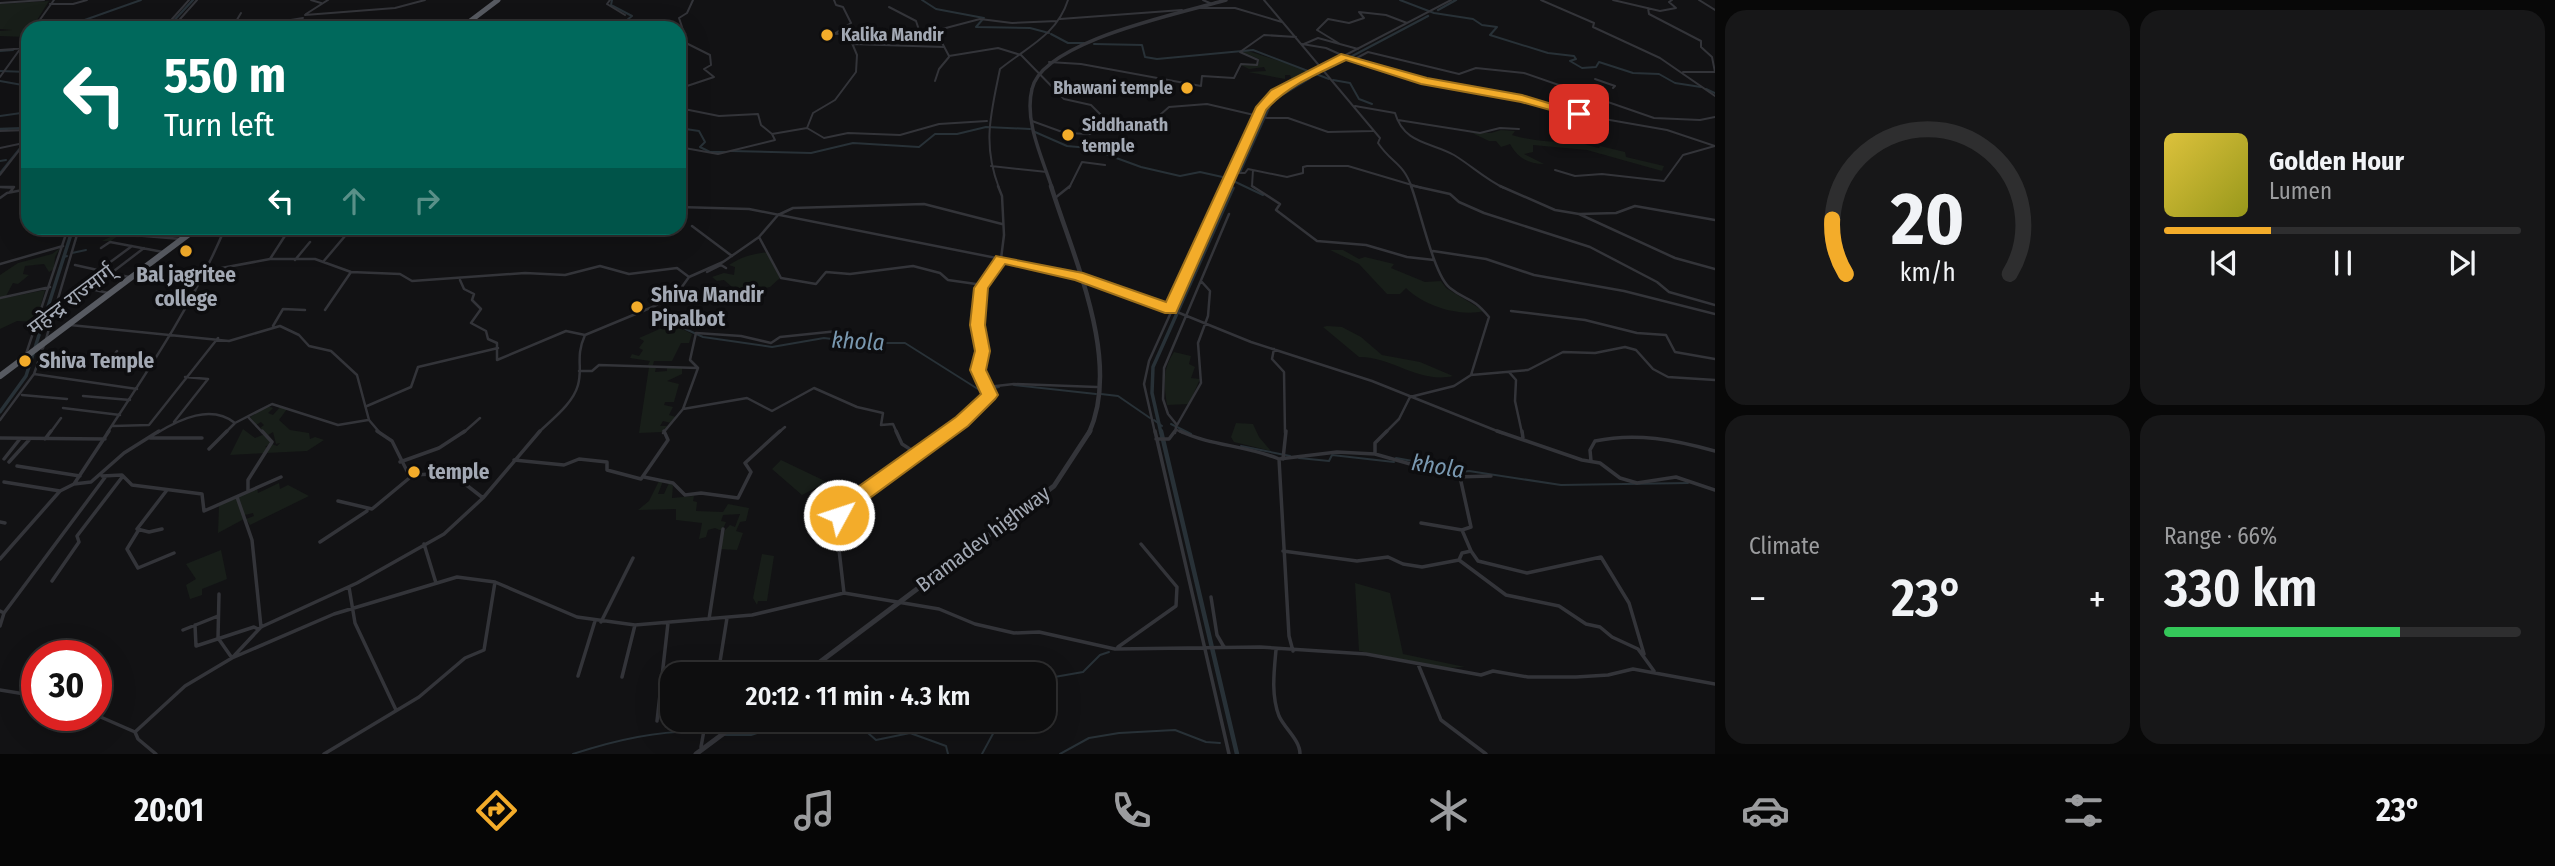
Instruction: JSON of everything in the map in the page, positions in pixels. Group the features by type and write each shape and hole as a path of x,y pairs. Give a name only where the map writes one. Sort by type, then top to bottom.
{"highway":[{"path":"470,21 498,0"},
{"name":"महेन्द्र राज्मार्ग्","path":"0,376 187,235"}],"street":[{"path":"0,3 44,0"},
{"path":"39,21 54,0"},
{"path":"50,4 73,4 87,0"},
{"path":"170,21 189,0"},
{"path":"178,21 197,0"},
{"path":"311,0 322,3"},
{"path":"301,21 328,0"},
{"path":"282,21 304,16 395,8 425,0"},
{"path":"610,0 607,4 625,15"},
{"path":"680,21 679,18 687,13 693,0"},
{"path":"834,0 836,5 844,7 851,23 833,33 942,29 981,19 1005,22 1060,20 1218,7 1236,8 1283,22"},
{"path":"844,593 838,541 839,512 962,421 989,395 978,370 982,351 977,325 983,285 1001,259 1002,196 991,166 987,121 993,109 1000,69 1050,36 1068,0"},
{"path":"1203,0 1218,7"},
{"name":"Bramadev highway","path":"820,662 1054,486 1089,432 1100,397 1093,329 1032,121 1031,92 1039,74 1049,62 1083,45 1226,0"},
{"path":"1264,0 1374,131 1389,159 1401,164 1406,170 1433,251 1434,267 1445,284 1476,301 1489,317 1479,342 1471,375"},
{"path":"1229,754 1159,439 1144,384 1149,361 1233,173 1260,116 1275,92 1451,0"},
{"path":"1541,0 1573,16 1588,18 1594,23 1593,27 1623,39 1683,72 1715,96"},
{"path":"1612,0 1660,11 1676,8 1669,2 1672,0"},
{"path":"1699,0 1715,10"},
{"path":"889,7 919,23 919,30"},
{"path":"1648,8 1649,14 1660,22 1701,41 1701,47 1712,57 1715,72 1683,72"},
{"path":"1340,44 1317,30 1328,19 1352,22 1364,18 1359,12 1386,15 1407,23"},
{"path":"237,21 241,13"},
{"path":"942,29 939,37 949,56"},
{"path":"807,128 813,113 835,100 856,72 858,55 852,44 854,33"},
{"path":"1049,62 1081,64 1202,86 1202,76 1219,74 1234,78 1241,64 1257,65 1258,60 1240,52 1264,35 1296,37"},
{"path":"1303,44 1318,38 1358,49"},
{"path":"686,43 710,55 711,65 704,69 714,77 686,86"},
{"path":"852,44 943,47"},
{"path":"1303,44 1425,81 1522,99 1564,112 1667,130 1715,146"},
{"path":"0,78 21,46"},
{"path":"935,81 939,69 949,56 998,48 1021,55 1064,99 1091,106 1104,119 1152,122 1165,109 1178,105 1207,104 1267,118 1287,118 1328,132 1374,131"},
{"path":"0,51 21,49"},
{"path":"1352,59 1368,52 1459,74 1476,68 1515,71 1654,118 1699,120 1715,117"},
{"path":"1595,79 1615,86 1613,88"},
{"path":"1354,106 1395,113 1399,127 1430,148 1452,154 1489,181 1555,210 1579,214 1675,258 1715,269"},
{"path":"686,109 719,116 758,114 761,125 775,140 725,152 700,152 695,147 686,146"},
{"path":"1396,120 1480,133 1500,128 1518,129"},
{"path":"772,134 807,128 824,138 848,133 900,135 939,124 987,121"},
{"path":"1032,121 1065,133 1090,134 1099,127 1119,122"},
{"path":"0,131 21,130"},
{"path":"0,148 19,144"},
{"path":"1555,170 1575,176 1602,174 1664,181 1683,155 1715,146"},
{"path":"1,173 21,148"},
{"path":"1055,198 1070,187 1082,162 1105,165"},
{"path":"991,166 1047,172"},
{"path":"1233,173 1253,170 1287,177 1303,173 1303,167 1307,166 1348,166 1411,186 1450,194 1459,202 1484,213 1590,247 1657,282 1669,292 1715,304"},
{"path":"1253,170 1252,186 1273,197 1280,204 1276,210 1317,241 1367,245 1416,261 1434,260"},
{"path":"0,187 15,187 0,198"},
{"path":"10,192 21,190"},
{"path":"697,275 759,237 778,215 814,205 870,208 924,204 1002,223"},
{"path":"1579,214 1584,211 1616,213 1635,206 1647,211 1676,211 1715,219"},
{"path":"686,207 736,208 778,215 1078,276 1523,440 1600,463 1620,478 1637,483 1676,477 1715,490"},
{"path":"1201,281 1210,291 1198,343 1201,383 1177,425 1169,419 1161,379 1168,356 1229,214"},
{"path":"692,226 732,256"},
{"path":"27,356 66,235"},
{"path":"0,420 34,374 77,235"},
{"path":"133,235 181,239"},
{"path":"74,484 173,333 208,271 222,235"},
{"path":"270,258 285,235"},
{"path":"323,262 346,235"},
{"path":"759,237 780,278 795,282 816,284 824,272 872,272 901,266 940,273 948,280 983,285"},
{"path":"101,248 110,242 163,252"},
{"path":"295,260 310,242"},
{"path":"0,264 63,246"},
{"path":"108,293 78,286 132,246"},
{"path":"75,300 144,248"},
{"path":"1433,251 1486,259 1534,275 1624,291 1715,314"},
{"path":"75,265 131,277 173,277 270,258 323,262 351,272 386,272 419,281 525,273 565,275 600,266 629,274 677,268 689,277"},
{"path":"232,658 260,628 348,587 444,534 483,498 514,460 564,407 578,385 578,350 585,335 643,313 679,291 689,277 721,265 726,268"},
{"path":"325,310 351,272"},
{"path":"460,280 464,289 474,294 471,300 481,309 471,323 486,331 488,339 497,342 497,360 505,360 534,343 560,334 579,331 585,335"},
{"path":"0,298 50,287"},
{"path":"273,326 283,309 291,307 305,310"},
{"path":"1511,311 1585,320 1636,333 1666,335 1675,352 1715,359"},
{"path":"67,324 173,333 229,341 273,326 293,332 309,346 331,351 357,375 374,430 393,441 399,452 400,463 413,475"},
{"path":"698,368 690,360 694,334 741,336 771,343 780,337 838,331"},
{"path":"113,426 149,425 218,338"},
{"path":"1375,454 1375,443 1399,419 1410,397 1454,386 1471,375 1528,370 1563,352 1595,353 1603,349 1625,347 1636,350 1648,365 1668,377 1715,380"},
{"path":"367,406 411,387 416,368 444,366 461,356 498,348"},
{"path":"1274,349 1272,359 1284,372 1287,417 1281,459 1283,551 1289,636 1293,651"},
{"path":"107,365 117,351"},
{"path":"102,364 152,367"},
{"path":"579,371 592,371 599,365 698,368"},
{"path":"645,477 668,440 663,433 683,409 698,368"},
{"path":"1509,372 1516,380 1515,401 1523,429 1523,440"},
{"path":"34,374 137,389"},
{"path":"172,424 208,379 185,377"},
{"path":"987,387 1008,382 1100,388"},
{"path":"683,409 739,397 754,401 772,411 800,394 820,388 857,407 883,412 881,425 896,427 902,444 917,454"},
{"path":"20,395 67,399"},
{"path":"83,396 130,400"},
{"path":"209,449 235,423 272,404 338,425 369,420"},
{"path":"63,408 120,415"},
{"path":"0,559 60,491 74,484 89,483 124,453 172,424 190,415 203,414 226,416 235,423"},
{"path":"45,439 61,418"},
{"path":"248,418 272,442 248,480 248,492"},
{"path":"400,463 439,448 460,436 480,418"},
{"path":"514,460 564,465 582,458 607,462 607,470 621,475 674,483 685,495 701,493 738,498 751,472 745,463 785,427"},
{"path":"1159,439 1169,439 1177,428 1196,439 1252,448 1281,459 1337,452 1375,454 1460,477 1491,476"},
{"path":"1591,461 1590,450 1595,441 1609,437 1629,436 1715,451"},
{"path":"0,438 105,439"},
{"path":"150,438 202,438"},
{"path":"4,459 19,440"},
{"path":"9,462 29,440"},
{"path":"17,466 80,476"},
{"path":"320,542 370,509 413,475 451,473 483,498"},
{"path":"0,626 2,612 107,475"},
{"path":"99,476 123,476 132,485 202,494 204,510 281,477"},
{"path":"52,581 79,542 77,536 123,476"},
{"path":"1420,523 1462,530 1471,527 1460,477"},
{"path":"4,482 60,491"},
{"path":"167,490 127,549 138,568 174,553"},
{"path":"237,497 252,540 260,628"},
{"path":"338,501 370,509"},
{"path":"138,531 162,529"},
{"path":"709,620 723,529"},
{"path":"1462,530 1478,561 1527,573 1601,557 1609,567 1633,616 1644,642 1644,654"},
{"path":"424,544 436,583"},
{"path":"1115,649 1177,606 1177,587 1142,544"},
{"path":"1283,551 1357,561 1388,556 1403,564 1422,567 1459,560 1506,595 1559,606 1574,618 1600,627 1644,654 1654,671"},
{"path":"1459,560 1462,553 1471,551"},
{"path":"601,622 633,558"},
{"path":"135,732 185,686 232,658 351,608 457,576 495,582 577,617 635,625 727,618 809,603 844,593 901,602 913,607 939,609 975,624 1014,633 1039,632 1115,649 1205,647 1366,654 1480,675 1493,671 1528,677 1608,675 1633,669 1715,684"},
{"path":"324,754 365,732 435,685 465,658 484,650 495,582"},
{"path":"348,587 359,632 396,709"},
{"path":"219,594 218,638 232,658"},
{"path":"1211,597 1217,635 1224,648"},
{"path":"183,630 218,616"},
{"path":"720,662 727,618"},
{"path":"578,676 595,621"},
{"path":"657,721 668,623"},
{"path":"195,625 196,646 254,627 260,628"},
{"path":"622,677 635,625"},
{"path":"1276,650 1272,691 1276,708 1290,737 1300,746 1300,754"},
{"path":"1418,664 1424,686 1430,692 1441,720 1486,754"},
{"path":"0,690 21,693"},
{"path":"112,722 135,732 138,739 156,754"},
{"path":"699,753 703,732"},
{"path":"699,753 726,732"}],"shaded area":[{"path":"49,1 36,21 21,21 21,37 0,36 0,31 12,30 0,29 0,4"},
{"path":"1245,50 1310,71 1293,82 1290,75 1285,75 1285,79 1248,72 1266,71 1264,67 1249,69 1241,65 1259,63 1259,59 1242,52"},
{"path":"1501,130 1515,131 1512,135 1529,139 1600,146 1625,152 1626,157 1664,166 1662,171 1587,150 1533,145 1533,152 1524,154 1544,164 1533,163 1516,153 1510,144 1501,147 1496,141 1489,141 1470,132 1491,133"},
{"path":"119,235 111,241 102,241"},
{"path":"125,235 155,235 145,237"},
{"path":"60,248 55,257 54,269 49,272 44,264 25,266 23,274 29,275 18,284 13,283 6,296 0,297 0,275 18,263 52,254"},
{"path":"1330,250 1343,250 1359,259 1365,257 1394,264 1391,268 1425,282 1441,281 1446,288 1484,311 1442,309 1422,300 1406,288 1400,294 1387,294 1359,264"},
{"path":"768,252 780,278 770,287 740,294 724,280 717,281 712,277 724,273 734,275 735,267 729,265 747,256"},
{"path":"45,290 36,322 17,321 0,329 0,299"},
{"path":"1323,327 1342,327 1361,337 1382,355 1420,362 1453,376 1428,376 1382,361 1359,357"},
{"path":"662,328 680,328 692,334 689,343 681,343 672,361 654,361 653,365 648,365 650,361 630,358 632,354 639,356 643,350 639,348 644,341 639,338"},
{"path":"1174,352 1191,356 1189,364 1195,367 1191,378 1200,379 1189,404 1167,405 1165,378 1167,365"},
{"path":"649,367 656,367 655,372 667,371 667,367 682,367 682,374 667,381 679,384 674,402 665,402 664,405 673,407 669,415 676,417 671,423 663,421 660,426 668,426 662,432 639,433"},
{"path":"268,406 273,408 268,413 273,415 281,406 287,409 279,420 290,430 309,433 310,439 315,437 324,440 307,451 266,453 272,444 277,446 280,443 276,444 273,432 268,435 260,428 264,425 261,422 256,425 250,417"},
{"path":"1236,423 1253,424 1259,437 1271,451 1234,442 1231,437"},
{"path":"243,429 255,438 265,434 271,443 265,447 268,448 265,453 230,455"},
{"path":"781,460 827,482 802,495 772,469"},
{"path":"659,481 663,481 658,494 664,494 669,483 673,485 672,498 694,496 693,501 697,502 696,511 723,512 728,504 749,508 746,521 740,522 736,531 743,533 737,550 720,549 725,530 730,525 735,527 740,514 723,515 721,521 726,522 722,531 715,528 708,530 706,537 699,539 702,523 676,520 676,509 638,510 649,501"},
{"path":"279,483 280,489 288,485 309,496 250,525 246,519 254,516 253,513 245,515 244,519 218,533 219,506 257,488 258,493"},
{"path":"221,550 227,579 202,589 202,595 190,599 186,585 196,579 186,564"},
{"path":"762,554 774,556 767,601 758,601 757,605 753,598"},
{"path":"1355,583 1390,593 1403,654 1465,667 1446,668 1359,651"}],"waterway":[{"path":"82,21 141,0"},
{"path":"174,21 193,0"},
{"path":"612,0 611,5 632,16 626,21"},
{"path":"922,0 936,9 984,18"},
{"path":"1400,0 1434,13 1473,19 1482,25 1497,27 1490,35 1548,53 1574,56 1576,59 1570,61 1582,68 1596,67 1599,62 1633,73 1659,74 1675,83 1701,87"},
{"path":"1438,10 1456,0"},
{"path":"1324,71 1428,16"},
{"path":"983,19 976,27 1030,28 1049,33"},
{"path":"1051,34 1068,43 1084,43"},
{"path":"1094,44 1142,45 1145,57 1157,59 1253,50 1329,79"},
{"path":"0,51 13,50"},
{"path":"0,71 21,72"},
{"path":"1240,172 1272,101 1310,78"},
{"path":"1333,80 1350,83 1359,99 1372,104"},
{"path":"0,81 21,85"},
{"path":"1706,89 1715,93"},
{"path":"0,116 21,113"},
{"path":"731,151 811,153 853,143 919,147 935,134 957,134 986,127 1030,129"},
{"path":"0,129 21,128"},
{"path":"686,129 699,131 705,142 700,147 710,152 725,152"},
{"path":"1035,132 1067,146 1089,148 1141,167 1180,176 1200,172 1227,178 1263,195"},
{"path":"0,173 21,147"},
{"path":"0,161 6,160"},
{"path":"1161,433 1152,393 1153,367 1233,188"},
{"path":"0,412 26,376 71,235"},
{"path":"72,253 86,250"},
{"name":"khola","path":"672,327 681,327 703,337 772,347 824,338 864,343 905,343 981,391 999,387"},
{"name":"khola","path":"1014,385 1096,394"},
{"name":"khola","path":"1101,394 1118,396 1150,418"},
{"name":"khola","path":"1154,420 1162,426"},
{"name":"khola","path":"1171,424 1191,434"},
{"path":"1161,431 1237,754"},
{"name":"khola","path":"1241,446 1290,456"},
{"name":"khola","path":"1299,458 1329,461 1332,455 1394,462"},
{"name":"khola","path":"1396,458 1435,465 1453,473 1469,471 1561,485 1688,483"},
{"path":"1056,677 1083,672 1100,655 1109,652"},
{"path":"1060,754 1089,738 1119,733 1175,730 1206,742 1220,743"},
{"path":"724,735 751,735 760,732"},
{"path":"867,732 876,740 910,733 946,746 948,754"},
{"path":"982,754 994,732"},
{"path":"573,754 664,733 719,733"}],"place":[{"name":"Kalika Mandir","path":"827,35"},
{"name":"Bhawani temple","path":"1187,88"},
{"name":"Siddhanath temple","path":"1068,135"},
{"name":"Bal jagritee college","path":"186,251"},
{"name":"Shiva Mandir Pipalbot","path":"637,307"},
{"name":"Shiva Temple","path":"25,361"},
{"name":"temple","path":"414,472"}],"route":[{"path":"839,515 841,509 877,486 941,434 962,421 989,395 989,389 981,380 978,370 982,345 977,325 981,309 981,288 1001,259 1078,276 1171,309 1261,109 1275,92 1311,72 1345,56 1425,81 1522,99 1579,114"}]}
